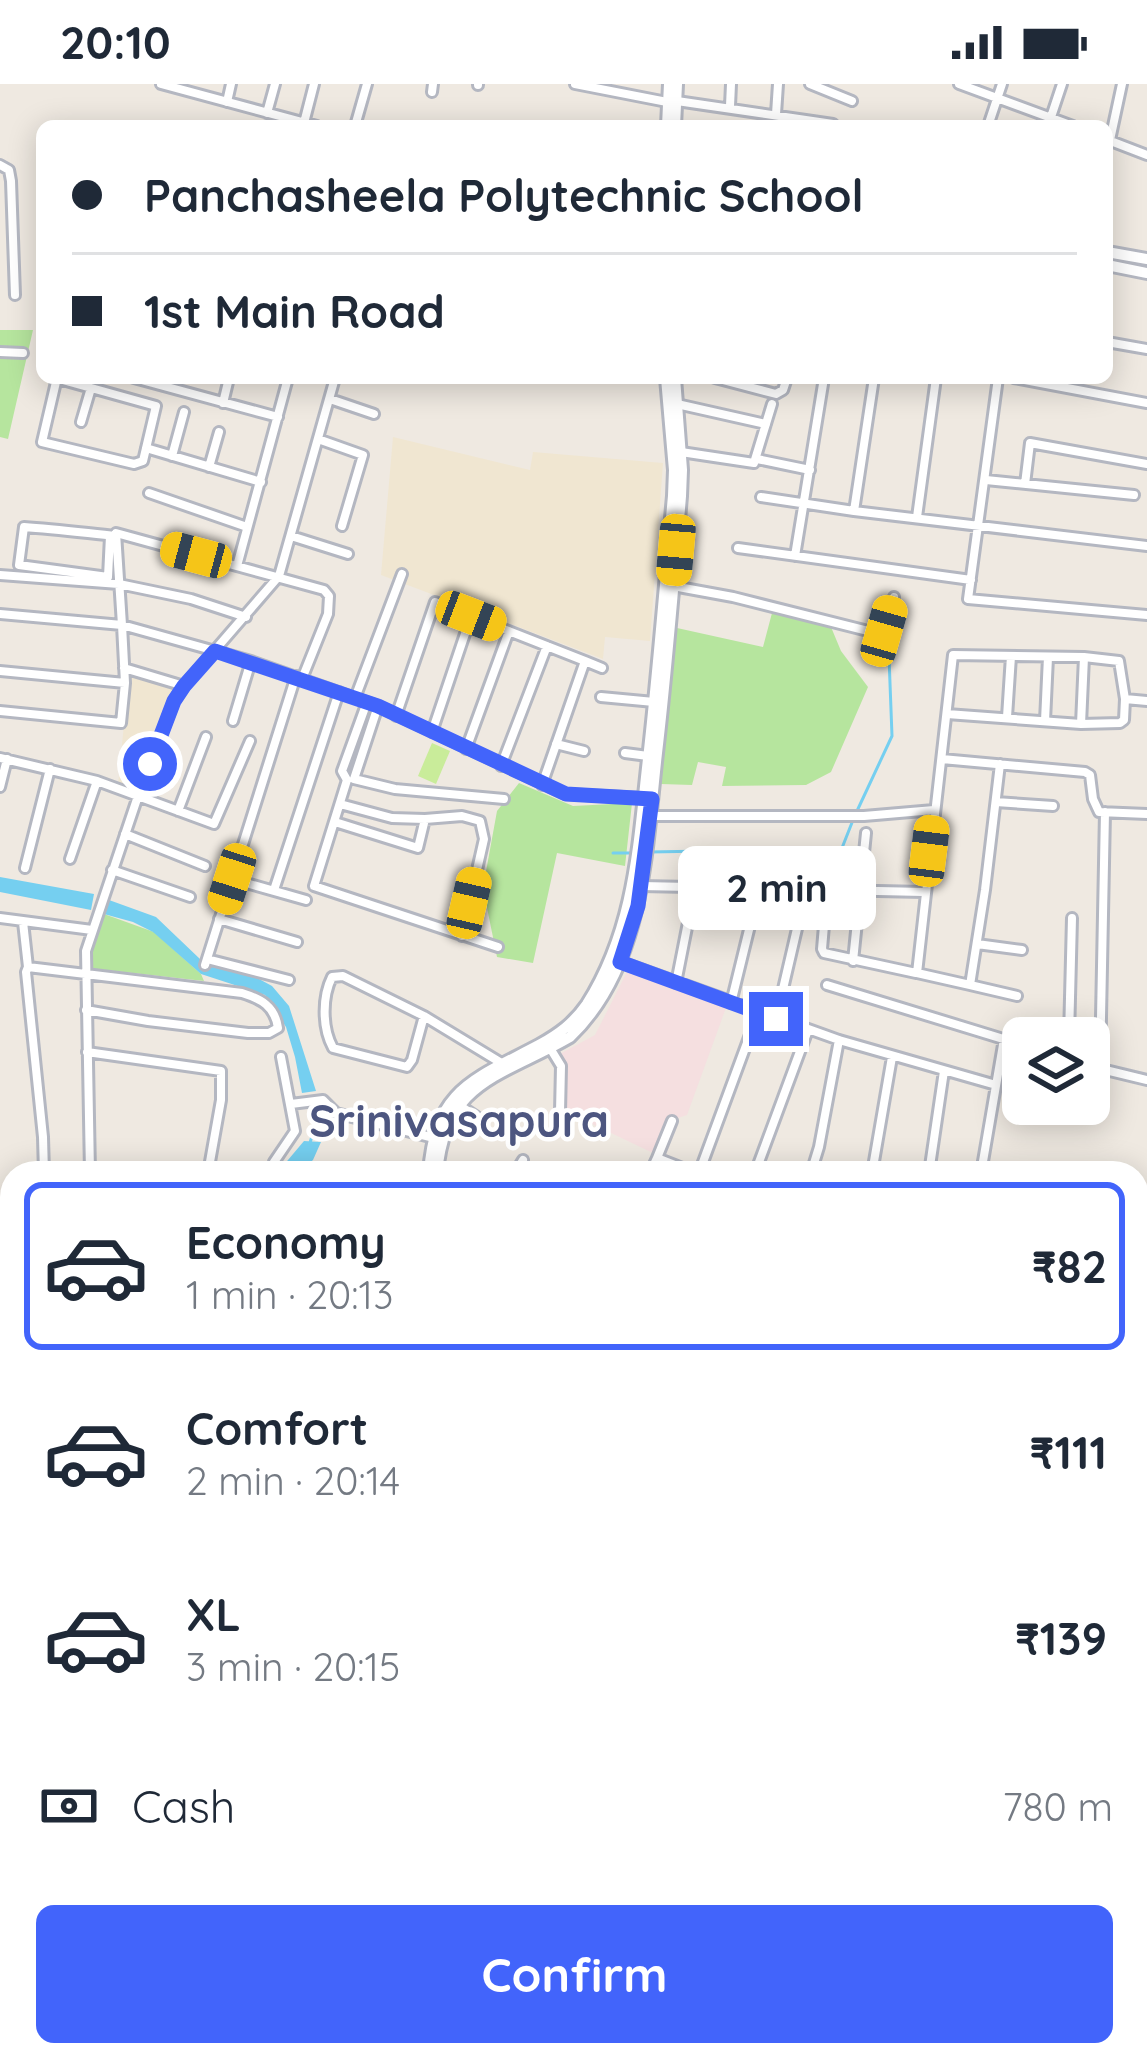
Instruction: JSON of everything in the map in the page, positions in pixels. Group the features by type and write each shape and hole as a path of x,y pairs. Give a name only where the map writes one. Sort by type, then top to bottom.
{"main road":[{"path":"672,120 673,84"},
{"path":"1113,253 1147,260"},
{"path":"1113,266 1147,273"},
{"path":"436,1161 458,1104 581,1026 638,906 650,816 649,755 673,496 670,384"},
{"path":"433,1161 434,1138 453,1097 467,1084 565,1030 616,960 648,798 682,496 672,384"}],"street":[{"path":"161,84 191,88 294,120"},
{"path":"227,102 231,84"},
{"path":"267,112 274,84"},
{"path":"305,120 314,84"},
{"path":"357,120 367,84"},
{"path":"575,84 810,120"},
{"path":"730,84 730,106"},
{"path":"776,114 778,84"},
{"path":"811,84 852,101"},
{"path":"959,84 1045,120"},
{"path":"990,120 1001,84"},
{"path":"1050,120 1062,84"},
{"path":"1113,120 1122,84"},
{"path":"1113,142 1147,154"},
{"path":"0,165 9,170 11,181 15,295"},
{"path":"1113,343 1147,349"},
{"path":"0,352 23,353"},
{"path":"56,384 42,442 134,464 142,461 156,406 74,384"},
{"path":"171,384 278,417"},
{"path":"223,403 228,384"},
{"path":"237,566 286,384"},
{"path":"90,1161 86,951 92,930 174,701 280,576 333,384"},
{"path":"738,384 776,394 785,384"},
{"path":"795,556 823,384"},
{"path":"854,511 873,384"},
{"path":"916,517 935,384"},
{"path":"997,384 968,599 1147,615"},
{"path":"1046,384 1147,403"},
{"path":"81,422 92,388"},
{"path":"329,399 374,414"},
{"path":"677,404 766,424"},
{"path":"681,452 750,465 757,459 772,404"},
{"path":"172,456 184,412"},
{"path":"209,466 219,432"},
{"path":"318,439 363,455 342,526"},
{"path":"1024,484 1030,443 1147,464"},
{"path":"146,448 261,482"},
{"path":"757,459 810,470"},
{"path":"986,480 1134,495"},
{"path":"149,493 247,527"},
{"path":"761,497 1147,547"},
{"path":"113,536 25,527 19,565 108,577 116,532 280,576 324,590 329,596 328,614 299,677 206,962 289,980"},
{"path":"0,711 121,723 125,683 113,536"},
{"path":"291,536 348,554"},
{"path":"738,548 970,580"},
{"path":"355,698 402,574"},
{"path":"0,575 119,584 246,617"},
{"path":"673,586 876,633 884,631 894,596"},
{"path":"396,716 435,602 602,668"},
{"path":"0,614 122,625 215,651 378,706 566,794 648,798"},
{"path":"432,732 471,616"},
{"path":"466,749 509,631"},
{"path":"502,766 548,646"},
{"path":"917,973 953,655 1119,661 1125,700 1120,723 947,714"},
{"path":"1007,717 1011,656"},
{"path":"1046,721 1048,657"},
{"path":"1081,724 1084,657"},
{"path":"542,785 585,661"},
{"path":"233,721 251,662"},
{"path":"124,668 184,686"},
{"path":"0,671 125,683"},
{"path":"274,890 339,692"},
{"path":"602,697 654,703"},
{"path":"1125,700 1147,701"},
{"path":"367,702 343,771 351,780 504,799"},
{"path":"378,706 314,886 498,947"},
{"path":"178,811 206,737"},
{"path":"0,787 3,758 97,781 214,824 250,741"},
{"path":"556,744 584,751"},
{"path":"625,753 649,755"},
{"path":"941,759 1085,772 1090,775 1095,809 1147,814"},
{"path":"970,985 1000,764"},
{"path":"25,868 50,769"},
{"path":"70,859 97,781"},
{"path":"996,802 1053,806"},
{"path":"340,804 392,818 462,816 479,821 484,839 462,936"},
{"path":"650,816 858,816 934,810"},
{"path":"1096,1017 1105,812"},
{"path":"334,822 418,848 425,819"},
{"path":"853,961 866,832"},
{"path":"125,834 205,866"},
{"path":"112,870 190,897"},
{"path":"232,879 306,900"},
{"path":"640,886 924,892"},
{"path":"676,983 695,887"},
{"path":"731,1003 760,889"},
{"path":"776,1019 806,890"},
{"path":"827,890 824,953 1017,996"},
{"path":"0,918 92,930"},
{"path":"1070,1017 1072,918"},
{"path":"219,920 298,942"},
{"path":"23,922 44,1161"},
{"path":"977,944 1022,950"},
{"path":"616,960 808,1030 996,1085"},
{"path":"28,967 242,993 263,1000 278,1028 248,1034 86,1010"},
{"path":"424,1016 406,1067 333,1048 326,1034 328,981 343,976 424,1016 503,1064"},
{"path":"827,985 1002,1038"},
{"path":"702,1161 758,1013"},
{"path":"759,1161 808,1030"},
{"path":"815,1161 839,1040"},
{"path":"550,1048 561,1066 560,1112"},
{"path":"983,1161 1002,1050"},
{"path":"87,1052 221,1070 210,1161"},
{"path":"874,1161 892,1057"},
{"path":"275,1161 295,1131 281,1058"},
{"path":"931,1161 944,1071"},
{"path":"1110,1071 1147,1080"},
{"path":"290,1104 323,1100 336,1113 434,1138"},
{"path":"458,1104 478,1117"},
{"path":"656,1161 672,1120"},
{"path":"657,1158 666,1161"}],"shaded area":[{"path":"393,437 530,470 533,452 663,463 650,641 605,637 603,659 381,575"},
{"path":"129,673 176,688 138,793 118,785"},
{"path":"628,970 727,1005 687,1115 669,1121 655,1154 567,1112 558,1055 595,1035"}],"green space":[{"path":"0,330 33,330 8,439 0,437"},
{"path":"772,613 831,627 841,651 868,687 831,772 806,785 722,786 726,767 698,762 692,785 661,784 677,628 763,647"},
{"path":"432,743 450,751 436,784 418,776"},
{"path":"519,783 573,806 632,803 625,866 557,853 533,963 497,957 483,888 497,811"},
{"path":"104,914 154,932 204,981 88,968 90,941"}],"water":[{"path":"0,877 94,894 91,910 0,892"},
{"path":"109,900 156,917 212,966 244,971 272,986 289,1006 316,1091 302,1093 286,1027 265,995 201,974 153,932 104,914"},
{"path":"304,1141 321,1142 312,1161 287,1161"}],"waterway":[{"path":"857,811 892,736 889,657 896,605"},
{"path":"649,852 837,851 853,820"},
{"path":"613,853 634,853"},
{"path":"310,1143 316,1122 311,1106"}],"district":[{"name":"Srinivasapura","path":"459,1120"}],"route":[{"path":"150,764 174,701 215,651 378,706 566,794 652,799 638,906 620,962 776,1019"}]}
